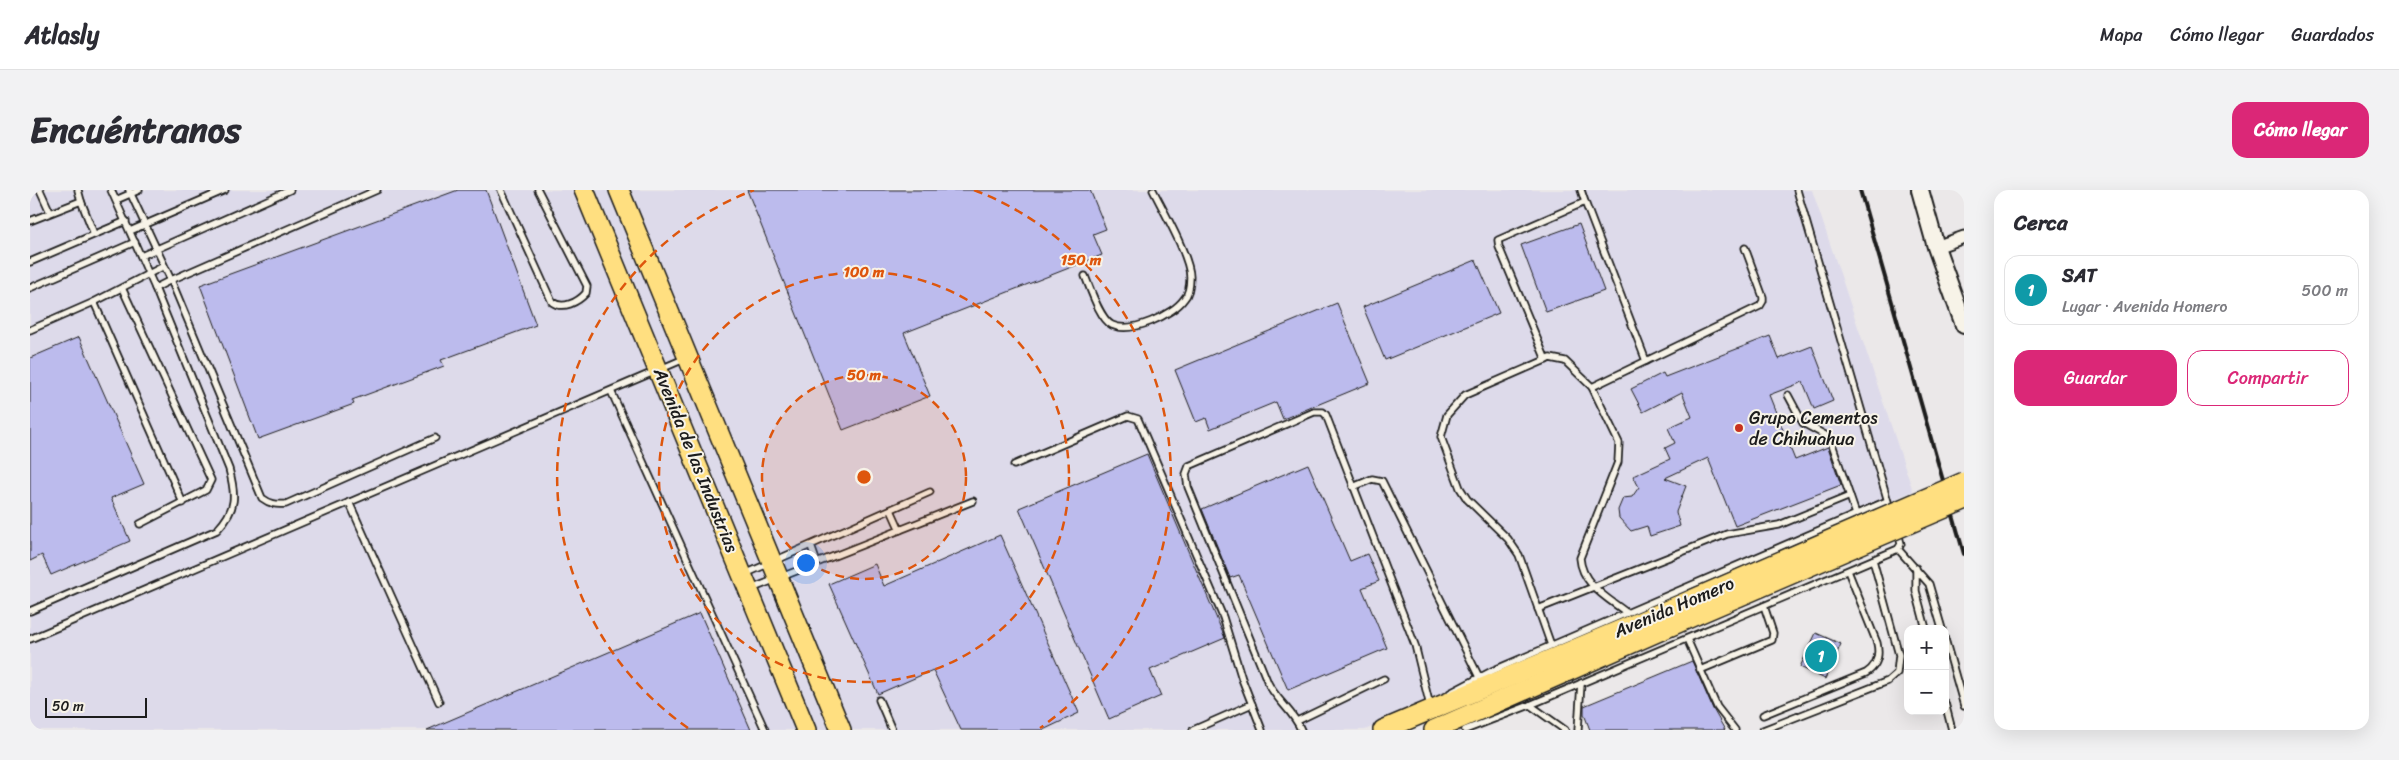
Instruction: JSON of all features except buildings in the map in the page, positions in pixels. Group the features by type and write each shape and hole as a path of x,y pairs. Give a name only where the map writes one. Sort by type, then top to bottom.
{"main road":[{"name":"Avenida de las Industrias","path":"584,190 806,730"},
{"name":"Avenida de las Industrias","path":"620,190 841,730"},
{"name":"Avenida Homero","path":"1434,730 1964,482"},
{"name":"Avenida Homero","path":"1383,730 1964,500"}],"street":[{"path":"1920,190 1936,247 1964,325"},
{"path":"1936,247 1964,237"}],"lane":[{"path":"40,190 50,212"},
{"path":"78,190 80,201 94,234"},
{"path":"30,611 217,530 226,520 233,505 234,490 229,469 155,288 111,190"},
{"path":"116,200 130,192 139,190"},
{"path":"130,231 226,190"},
{"path":"141,256 290,190"},
{"path":"155,288 377,190"},
{"path":"501,190 552,302 560,305 573,304 586,294 587,286 538,190"},
{"path":"1085,276 1104,318 1113,325 1126,327 1147,323 1166,315 1185,299 1189,288 1189,271 1153,190"},
{"path":"1581,190 1646,361"},
{"path":"1797,190 1893,517"},
{"path":"130,192 171,280 262,498 267,502 286,504 435,438"},
{"path":"30,221 80,201"},
{"path":"1546,360 1499,247 1498,240 1585,202"},
{"path":"30,262 126,221"},
{"path":"30,288 135,242"},
{"path":"1592,387 1762,303 1763,297 1745,248"},
{"path":"30,330 94,302 164,266"},
{"path":"122,288 211,480 206,490 140,524"},
{"path":"94,302 183,503"},
{"path":"30,639 689,357"},
{"path":"1551,646 1514,547 1467,499 1460,488 1442,437 1447,414 1465,396 1546,360 1555,358 1565,361 1592,387 1619,443 1618,462 1580,558 1582,574 1593,586 1627,613"},
{"path":"611,391 765,730"},
{"path":"1788,395 1803,423 1825,435 1831,441 1856,514"},
{"path":"1301,730 1296,721 1278,701 1268,683 1188,487 1187,468 1197,462 1319,412 1326,415 1415,644 1430,706"},
{"path":"1014,465 1128,416 1138,419 1224,617 1242,679 1262,730"},
{"path":"1353,487 1372,479 1382,481 1479,677"},
{"path":"746,582 776,570 811,546 930,492"},
{"path":"1538,609 1727,534 1779,525 1850,496"},
{"path":"746,582 776,570 817,563 973,501"},
{"path":"1411,718 1479,677 1887,501"},
{"path":"349,502 439,702"},
{"path":"891,510 900,530"},
{"path":"1465,730 1530,705 1898,549 1901,540 1895,524"},
{"path":"811,546 817,563"},
{"path":"1898,549 1929,584 1941,625"},
{"path":"1763,730 1888,681 1897,673 1899,654 1873,560"},
{"path":"1916,568 1916,591 1925,625"},
{"path":"1763,715 1866,673 1876,664 1879,652 1878,643 1848,571"},
{"path":"1700,670 1772,640 1773,633 1764,606"},
{"path":"1687,639 1717,707 1735,730"},
{"path":"1949,653 1964,706"},
{"path":"1296,721 1384,679"},
{"path":"1578,730 1581,683"},
{"path":"879,700 892,730"},
{"path":"1193,730 1252,704"},
{"path":"1530,705 1565,730"},
{"path":"1948,715 1952,730"}],"shaded area":[{"path":"30,190 1812,190 1913,491 1365,730 30,730"}],"railway":[{"path":"1860,190 1964,554"}],"place":[{"name":"Grupo Cementos de Chihuahua","path":"1739,428"},
{"name":"SAT","path":"1821,656"}]}
